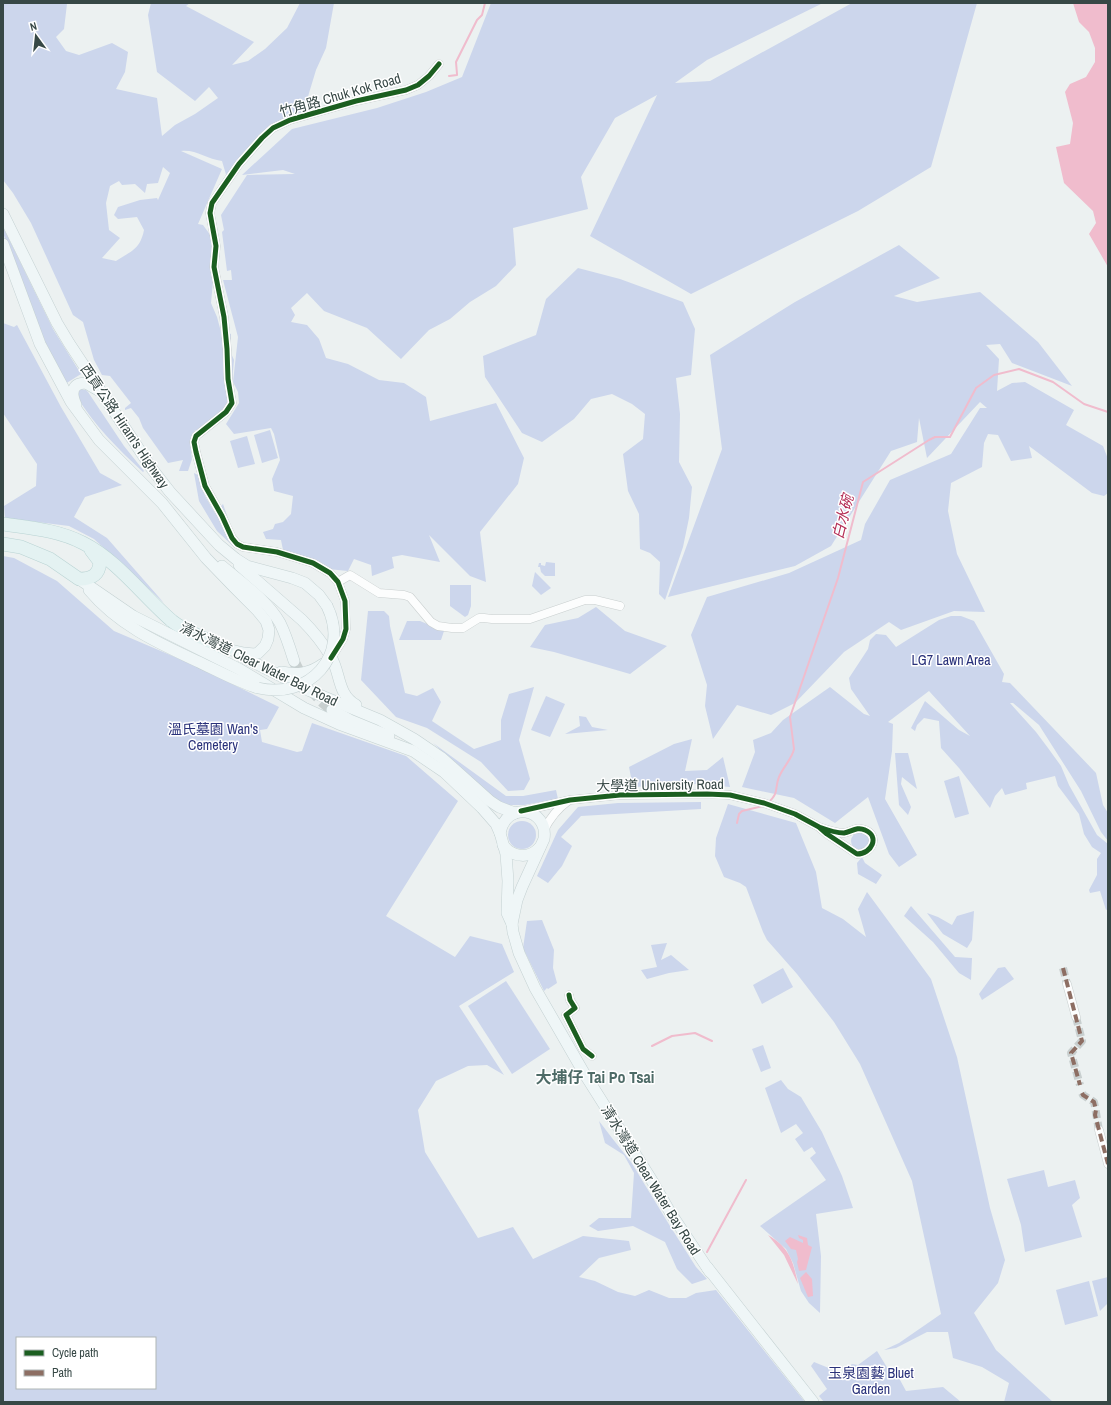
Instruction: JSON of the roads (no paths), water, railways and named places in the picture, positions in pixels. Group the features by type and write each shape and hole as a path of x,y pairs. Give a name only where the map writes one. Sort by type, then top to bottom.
{"main road":[{"name":"西貢公路 Hiram's Highway","path":"3,214 57,323 152,469 170,492 219,545 236,559 247,566 292,578 305,584 319,595 327,606 333,623 333,642 325,664 313,677 297,687 279,690 258,688 232,678 159,643 127,625 100,604 79,579"},
{"name":"西貢公路 Hiram's Highway","path":"3,244 40,344 62,388 83,420 111,453 156,495 206,558 261,614 268,625 268,639 265,646 258,653 244,654 226,648"},
{"path":"83,420 74,402 74,387 81,383 86,383 95,387 102,394"},
{"name":"清水灣道 Clear Water Bay Road","path":"3,524 51,531 67,535 84,543 106,558 173,622 310,691 380,720 414,739 438,755 490,801 499,807 534,814 542,824 544,830 543,843 520,894 512,924"},
{"path":"181,525 217,562 269,608 284,632 294,661"},
{"path":"79,579 94,577 100,567 100,562 97,556 84,543"},
{"name":"清水灣道 Clear Water Bay Road","path":"3,544 21,547 50,559 133,616 239,670 304,708 339,724 413,751 438,767 466,791 490,816 500,833 506,854 508,880 507,913 512,924 519,953 535,988 584,1073 651,1179 670,1212 708,1269 813,1402"},
{"path":"219,545 247,573 302,620 318,638 331,658 345,697 353,704 380,720"},
{"path":"267,669 295,674 317,669 331,658"},
{"path":"332,710 350,720 392,737 413,751"},
{"path":"500,833 505,819 518,812"},
{"path":"503,845 513,854 523,856 534,852 543,843"}],"street":[{"name":"竹角路 Chuk Kok Road","path":"331,658 346,629 345,601 338,582 322,568 308,562 277,552 237,544 232,538 222,516 205,486 194,442 196,436 226,412 232,403 228,379 224,317 214,267 216,246 210,213 212,203 239,164 273,128 290,120 356,101 406,90 418,85 429,76 439,64"},
{"path":"338,582 350,575 379,593 404,595 411,599 424,616 438,626 458,628 468,626 479,618 530,619 585,600 595,600 620,606"},
{"name":"大學道 University Road","path":"518,812 570,800 620,795 706,794 730,796 774,806 795,814 819,827 857,854 862,854 869,850 873,843 871,834 868,831 859,828 846,833 839,833 819,827"},
{"path":"544,830 560,807 570,800"},
{"path":"849,849 847,840 851,832 855,829"},
{"path":"1067,984 1076,1017"},
{"path":"569,995 575,1008 566,1014 583,1049 592,1056"},
{"path":"1099,1130 1108,1164"}],"waterway":[{"path":"449,76 457,75 456,62 477,20 482,15 485,3"},
{"name":"白水碗","path":"768,803 774,796 779,777 793,753 794,749 790,717 838,578 863,482 929,440 935,437 950,437 976,388 994,375 1019,369 1053,382 1084,404 1108,412"},
{"name":"白水碗","path":"737,823 739,814 742,811 763,806"},
{"path":"652,1046 672,1036 695,1033 712,1041"},
{"path":"707,1252 746,1180"}],"tunnel":[{"path":"294,661 310,688 320,700 332,710"},
{"path":"1063,968 1067,984"},
{"path":"1076,1017 1082,1041 1071,1053 1080,1085"},
{"path":"1082,1093 1094,1102 1099,1130"}],"district":[{"name":"大埔仔 Tai Po Tsai","path":"595,1077"}],"park label":[{"name":"LG7 Lawn Area","path":"951,660"},
{"name":"溫氏墓園 Wan's Cemetery","path":"213,738"},
{"name":"玉泉園藝 Bluet Garden","path":"871,1382"}]}
